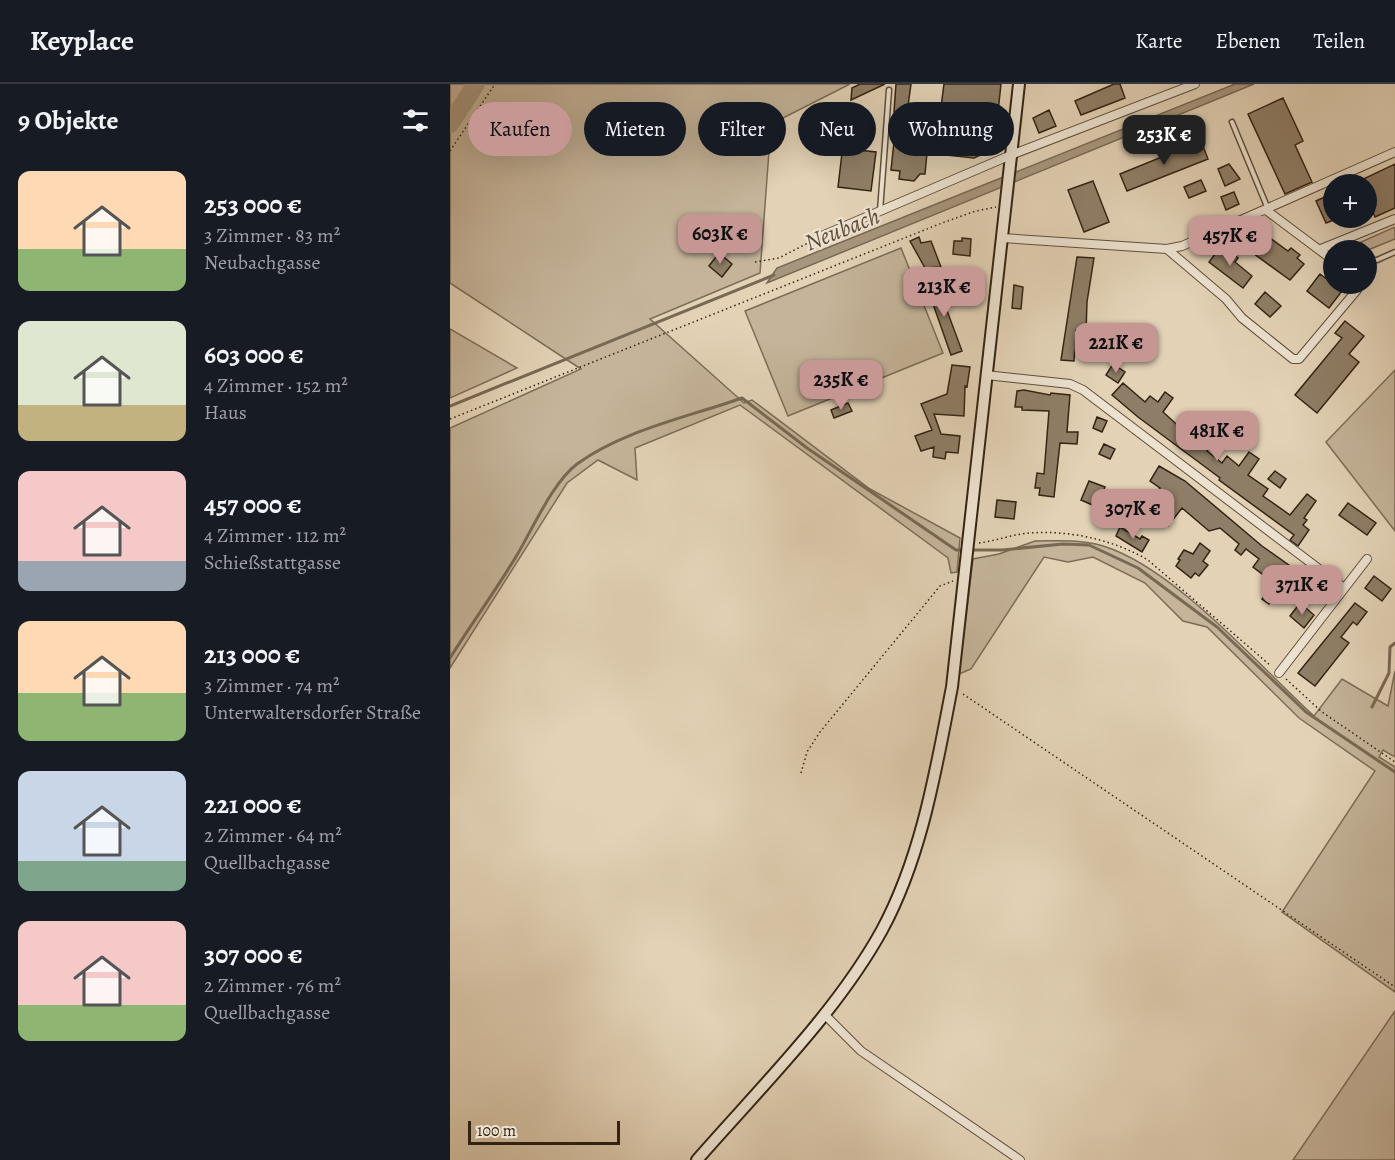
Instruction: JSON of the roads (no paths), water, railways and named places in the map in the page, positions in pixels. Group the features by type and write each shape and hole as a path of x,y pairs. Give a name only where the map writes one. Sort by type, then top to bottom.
{"main road":[{"path":"1014,128 1019,84"},
{"path":"697,1160 824,1014 863,961 883,929 904,879 935,776 952,687 1011,156"}],"street":[{"path":"1014,154 1195,84"},
{"path":"1002,238 1167,249 1182,246 1395,152"},
{"path":"817,238 1009,156"},
{"path":"1267,210 1321,249"},
{"path":"1345,240 1395,219"},
{"path":"1167,249 1226,299 1242,318 1293,359 1299,359 1354,294"},
{"path":"986,375 1070,384 1083,390 1344,588"},
{"path":"1279,674 1367,559"},
{"path":"824,1014 861,1051 1020,1160"}],"lane":[{"path":"880,211 889,90"},
{"path":"1232,122 1267,210"},
{"path":"1377,260 1395,252"}],"waterway":[{"path":"450,124 476,84"},
{"name":"Neubach","path":"450,406 774,275"},
{"path":"450,658 509,568 544,506 568,472 595,452 636,433 742,398 807,448 956,550 1002,550 1063,544 1089,545 1138,568 1217,627 1306,712 1395,772"},
{"path":"1372,707 1389,673 1390,647 1395,643"}]}
